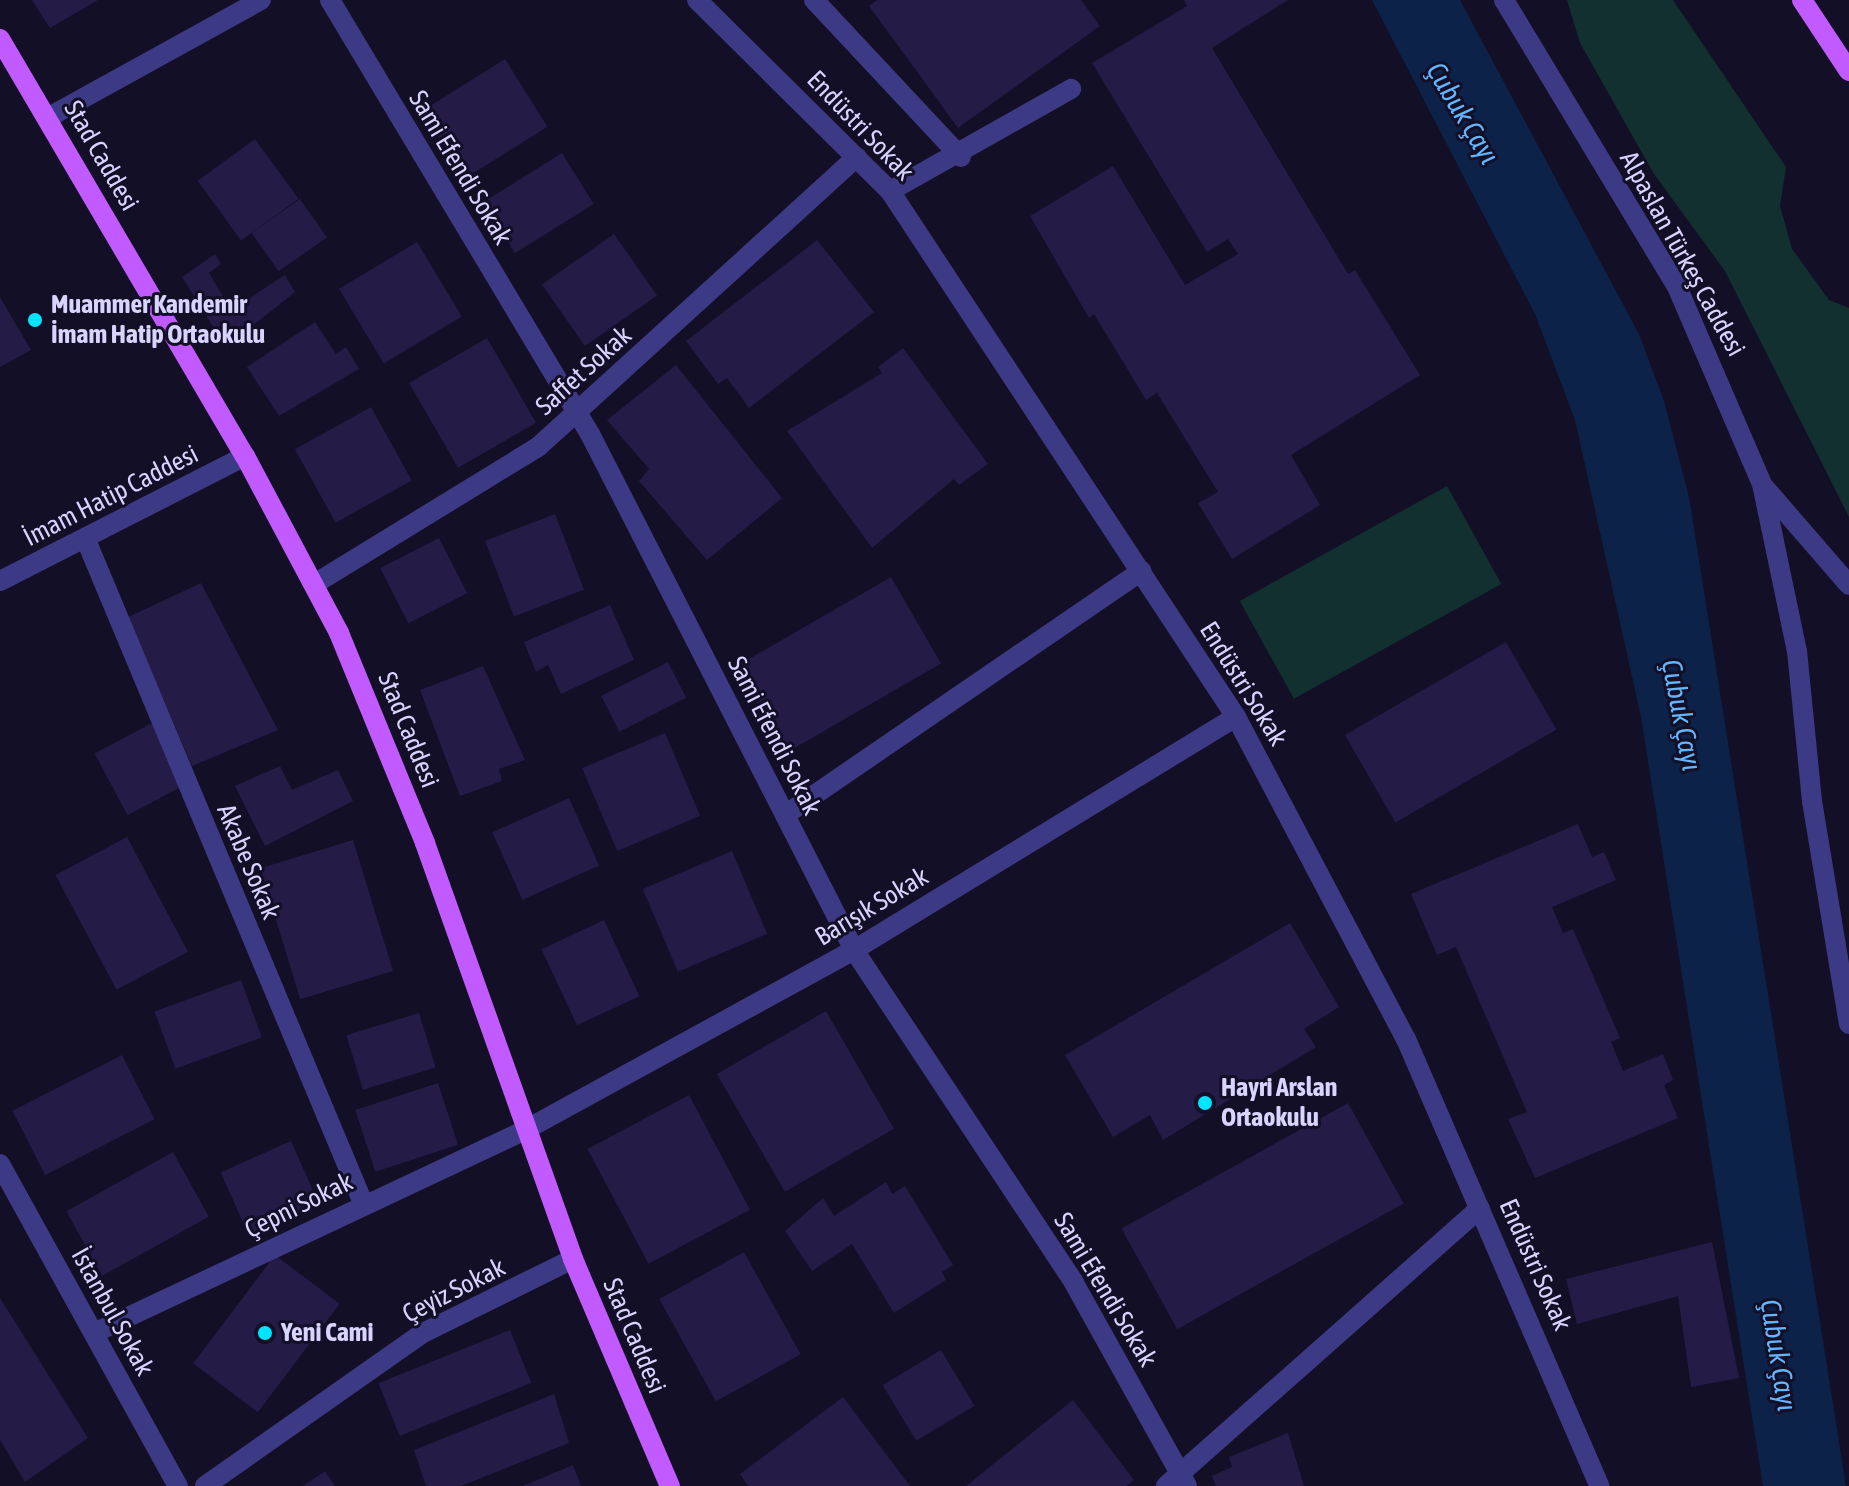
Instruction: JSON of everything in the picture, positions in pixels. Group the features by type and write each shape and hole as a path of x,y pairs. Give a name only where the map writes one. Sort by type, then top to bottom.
{"main road":[{"path":"1802,0 1849,71"},
{"name":"Stad Caddesi","path":"0,39 49,117 316,583 390,751 573,1259 670,1486"}],"street":[{"path":"49,117 261,0"},
{"name":"Sami Efendi Sokak","path":"330,0 576,414 854,950 1074,1283 1178,1482"},
{"name":"Endüstri Sokak","path":"697,0 890,191 1236,717 1361,945 1480,1208 1599,1486"},
{"path":"814,0 961,157"},
{"name":"Alpaslan Türkeş Caddesi","path":"1504,0 1678,289 1762,484 1797,651 1812,801 1849,1024"},
{"path":"890,191 961,157 1071,89"},
{"name":"Saffet Sokak","path":"316,583 538,447 857,157"},
{"name":"İmam Hatip Caddesi","path":"0,581 86,540 245,456"},
{"path":"1762,484 1849,585"},
{"name":"Akabe Sokak","path":"86,540 363,1203"},
{"path":"785,815 1141,571"},
{"name":"Barışık Sokak","path":"527,1129 854,950 1236,717"},
{"name":"Çepni Sokak","path":"94,1333 363,1203 527,1129"},
{"name":"İstanbul Sokak","path":"2,1175 178,1486"},
{"path":"1178,1482 1480,1208"},
{"name":"Çeyiz Sokak","path":"205,1486 421,1334 573,1259"}],"green space":[{"path":"1567,0 1673,0 1786,167 1780,206 1792,249 1829,300 1849,308 1849,517 1725,271 1654,174 1580,43"},
{"path":"1447,486 1501,584 1294,699 1240,601"}],"water":[{"name":"Çubuk Çayı","path":"1372,0 1460,0 1639,334 1664,401 1689,497 1846,1486 1763,1486 1641,717 1575,420 1535,314"}],"building":[{"path":"32,0 98,0 50,28"},
{"path":"877,0 1081,0 1100,26 958,128 869,6"},
{"path":"1184,0 1288,0 1212,48 1348,274 1355,270 1420,375 1291,455 1320,505 1232,559 1198,503 1218,492 1157,393 1146,400 1094,314 1089,318 1030,216 1113,166 1185,285 1238,254 1228,239 1207,252 1092,63 1187,6"},
{"path":"505,59 547,127 464,179 422,111"},
{"path":"255,139 298,199 241,241 198,181"},
{"path":"562,153 594,204 515,253 483,202"},
{"path":"300,199 327,238 279,271 252,233"},
{"path":"614,234 657,295 585,346 542,284"},
{"path":"817,240 874,312 749,408 727,378 718,384 686,341"},
{"path":"417,242 462,317 384,363 339,289"},
{"path":"215,254 221,264 209,273 231,310 285,275 295,292 226,347 182,277"},
{"path":"0,297 31,350 0,367"},
{"path":"315,322 336,354 346,347 359,369 279,416 247,367"},
{"path":"487,338 536,423 458,468 409,383"},
{"path":"903,348 988,464 959,485 954,479 872,548 787,431 882,373 878,367"},
{"path":"676,365 782,498 707,560 639,481 649,469 607,420"},
{"path":"371,407 412,480 336,523 295,449"},
{"path":"555,514 584,590 514,616 485,541"},
{"path":"439,538 467,593 408,623 380,568"},
{"path":"891,577 941,664 786,753 736,666"},
{"path":"201,583 278,730 192,766 128,617"},
{"path":"610,605 634,660 561,694 548,665 536,672 524,642"},
{"path":"1506,642 1556,729 1395,822 1345,735"},
{"path":"668,662 686,698 619,732 601,696"},
{"path":"483,666 525,760 499,769 502,781 460,796 420,690"},
{"path":"152,723 185,785 127,815 95,754"},
{"path":"665,733 700,816 617,851 582,768"},
{"path":"280,766 292,790 338,770 353,801 265,846 235,786"},
{"path":"569,798 599,866 522,900 492,832"},
{"path":"1578,824 1592,857 1604,852 1616,880 1552,907 1563,933 1573,929 1620,1038 1611,1042 1623,1071 1663,1054 1673,1080 1664,1085 1678,1118 1535,1178 1508,1119 1527,1112 1456,947 1437,955 1411,894"},
{"path":"127,837 188,952 117,990 55,875"},
{"path":"353,840 393,971 300,999 260,868"},
{"path":"732,851 767,934 678,972 643,889"},
{"path":"604,920 639,996 577,1025 541,949"},
{"path":"1290,923 1339,1007 1304,1029 1316,1047 1163,1140 1150,1115 1113,1137 1065,1055"},
{"path":"241,980 262,1037 175,1069 155,1011"},
{"path":"826,1011 894,1129 785,1192 717,1074"},
{"path":"419,1013 436,1068 363,1090 346,1035"},
{"path":"122,1055 155,1119 45,1175 12,1111"},
{"path":"438,1083 458,1145 375,1172 355,1110"},
{"path":"689,1095 750,1210 648,1264 587,1149"},
{"path":"1348,1103 1404,1204 1177,1329 1121,1229"},
{"path":"291,1141 319,1205 249,1236 221,1172"},
{"path":"173,1152 209,1217 102,1276 66,1211"},
{"path":"886,1182 892,1194 905,1186 953,1265 942,1272 946,1280 894,1313 852,1244 812,1271 785,1231 823,1198 834,1216"},
{"path":"1712,1242 1739,1378 1691,1387 1678,1296 1577,1324 1566,1279"},
{"path":"744,1252 801,1354 716,1401 659,1299"},
{"name":"Yeni Cami","path":"275,1255 340,1304 258,1412 193,1364"},
{"path":"0,1298 88,1438 25,1482 0,1440"},
{"path":"510,1330 531,1383 400,1436 378,1383"},
{"path":"941,1350 974,1406 916,1441 883,1385"},
{"path":"554,1394 569,1443 461,1486 426,1486 414,1450"},
{"path":"843,1397 910,1486 748,1486 740,1474"},
{"path":"1073,1400 1134,1480 1127,1486 966,1486"},
{"path":"1288,1433 1304,1486 1216,1486 1212,1476 1232,1467 1229,1457"},
{"path":"573,1465 581,1486 523,1486"},
{"path":"325,1471 335,1486 303,1486"}],"place":[{"name":"Muammer Kandemir İmam Hatip Ortaokulu","path":"35,320"},
{"name":"Hayri Arslan Ortaokulu","path":"1205,1103"},
{"name":"Yeni Cami","path":"265,1333"}]}
